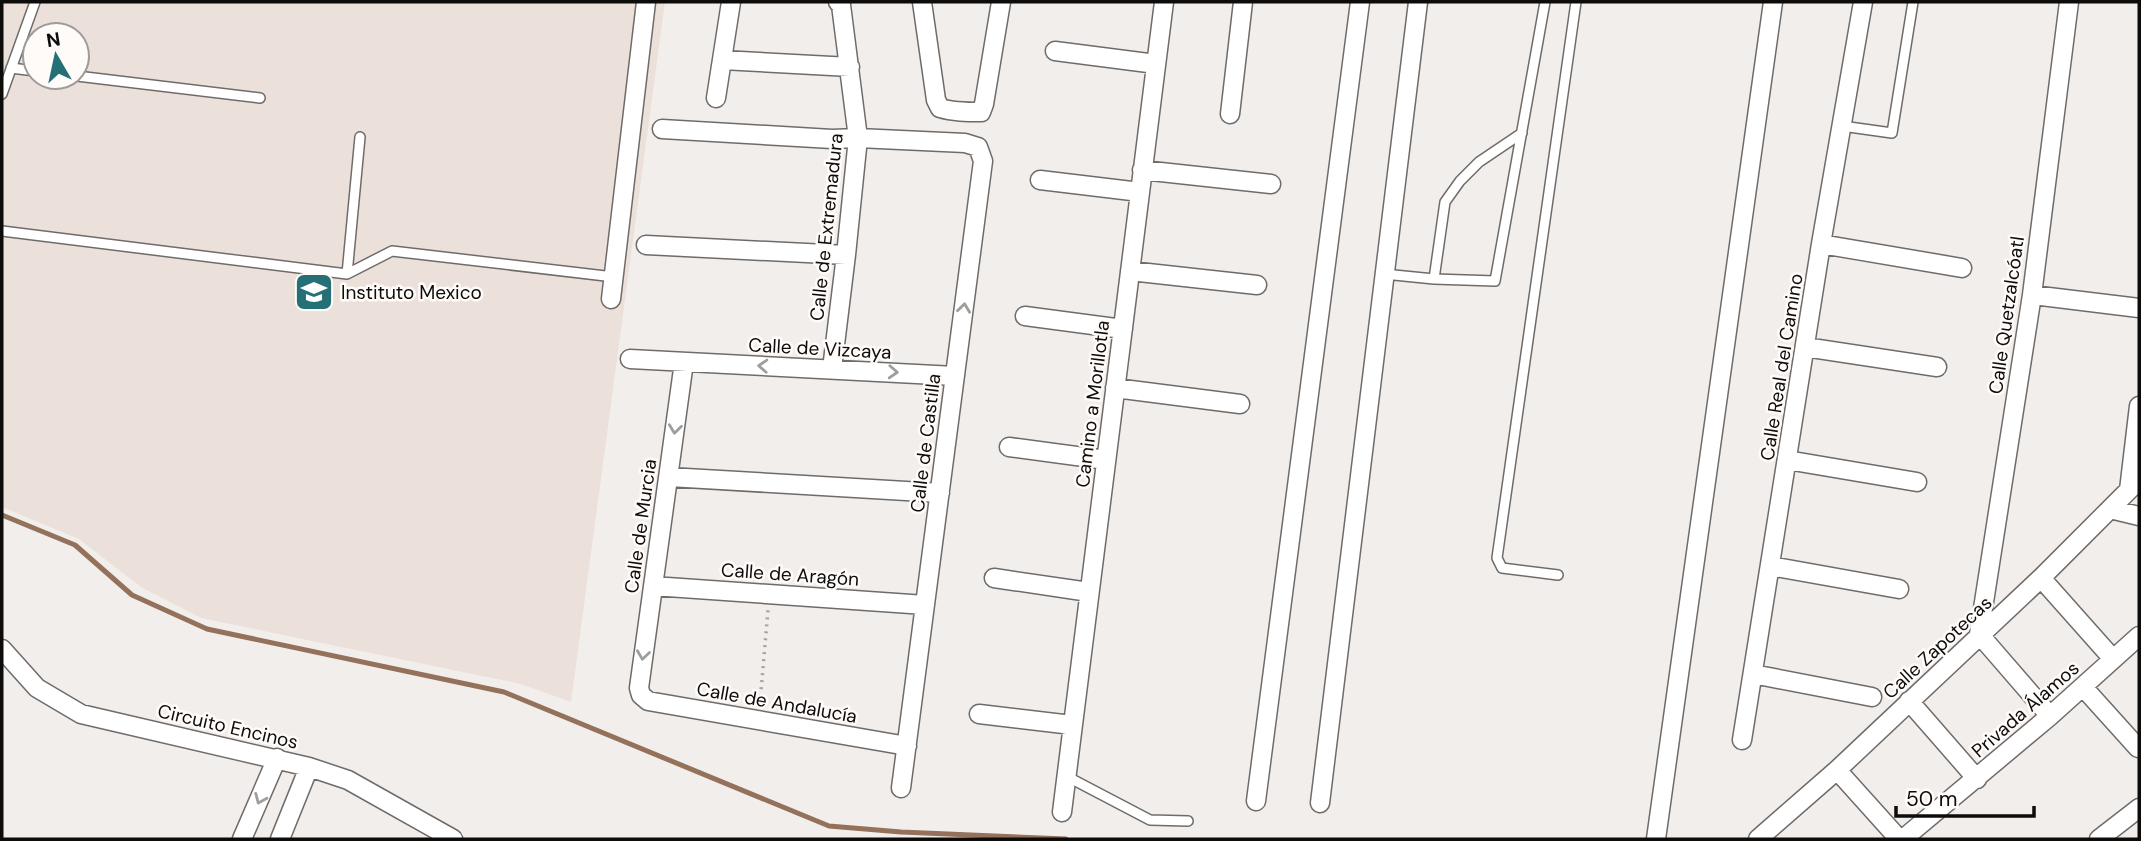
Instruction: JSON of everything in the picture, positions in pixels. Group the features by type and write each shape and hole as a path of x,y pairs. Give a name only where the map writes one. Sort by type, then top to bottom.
{"street":[{"path":"611,299 646,2"},
{"path":"716,98 731,2"},
{"path":"922,2 936,100 940,108 972,112 981,112 984,104 1000,2"},
{"name":"Camino a Morillotla","path":"1062,812 1164,2"},
{"path":"1230,114 1243,2"},
{"path":"1256,802 1360,2"},
{"path":"1321,803 1418,2"},
{"path":"1656,839 1773,2"},
{"name":"Calle Real del Camino","path":"1742,740 1821,244 1863,2"},
{"name":"Calle Quetzalcóatl","path":"1979,634 2032,295 2070,2"},
{"name":"Calle de Extremadura","path":"832,369 858,138 841,3"},
{"path":"1055,51 1156,64"},
{"path":"722,60 850,67"},
{"path":"662,129 832,139 858,138"},
{"name":"Calle de Castilla","path":"858,138 965,143 978,147 983,161 901,788"},
{"path":"1142,170 1272,184"},
{"path":"1041,180 1140,192"},
{"path":"1821,244 1962,268"},
{"path":"646,245 846,255"},
{"path":"1130,271 1257,285"},
{"path":"2032,295 2139,308"},
{"path":"1025,316 1123,329"},
{"path":"1805,347 1937,368"},
{"name":"Calle de Vizcaya","path":"630,359 955,376"},
{"name":"Calle de Murcia","path":"641,695 639,688 684,362"},
{"path":"1115,388 1240,404"},
{"path":"2134,485 2139,406"},
{"path":"1009,447 1106,460"},
{"path":"1787,460 1917,482"},
{"path":"669,477 940,493"},
{"name":"Calle Zapotecas","path":"1758,839 1838,770 2041,578 2134,485"},
{"path":"2110,509 2139,516"},
{"path":"1770,566 1899,589"},
{"path":"994,578 1089,592"},
{"path":"2041,578 2113,659"},
{"name":"Calle de Aragón","path":"653,586 925,605"},
{"path":"1979,634 2050,716"},
{"name":"Privada Álamos","path":"1901,839 1977,779 2139,636"},
{"name":"Circuito Encinos","path":"2,649 37,688 81,714 277,758 348,780 453,839"},
{"path":"1753,674 1872,697"},
{"path":"2083,687 2137,748"},
{"name":"Calle de Andalucía","path":"641,695 648,701 907,747"},
{"path":"1909,701 1977,779"},
{"path":"979,714 1072,725"},
{"path":"242,839 277,758"},
{"path":"280,839 309,767"},
{"path":"1838,770 1901,839"},
{"path":"2099,839 2139,808"}],"lane":[{"path":"2,94 35,2"},
{"path":"1384,274 1495,281 1545,2"},
{"path":"1558,575 1502,568 1497,558 1576,2"},
{"path":"1842,126 1892,133 1913,2"},
{"path":"11,68 21,69"},
{"path":"91,78 260,97"},
{"path":"1434,279 1445,202 1460,181 1479,162 1522,134"},
{"path":"347,274 360,137"},
{"path":"2,231 347,274 392,251 614,277"},
{"path":"1066,776 1150,820 1188,821"}],"path":[{"path":"759,720 770,594"}],"shaded area":[{"name":"Instituto Mexico","path":"2,2 665,2 571,702 521,684 201,618 141,587 79,539 2,507"}],"waterway":[{"path":"2,515 75,545 132,595 207,629 504,692 829,826 1066,839"}],"place":[{"name":"Instituto Mexico","path":"314,292"}]}
